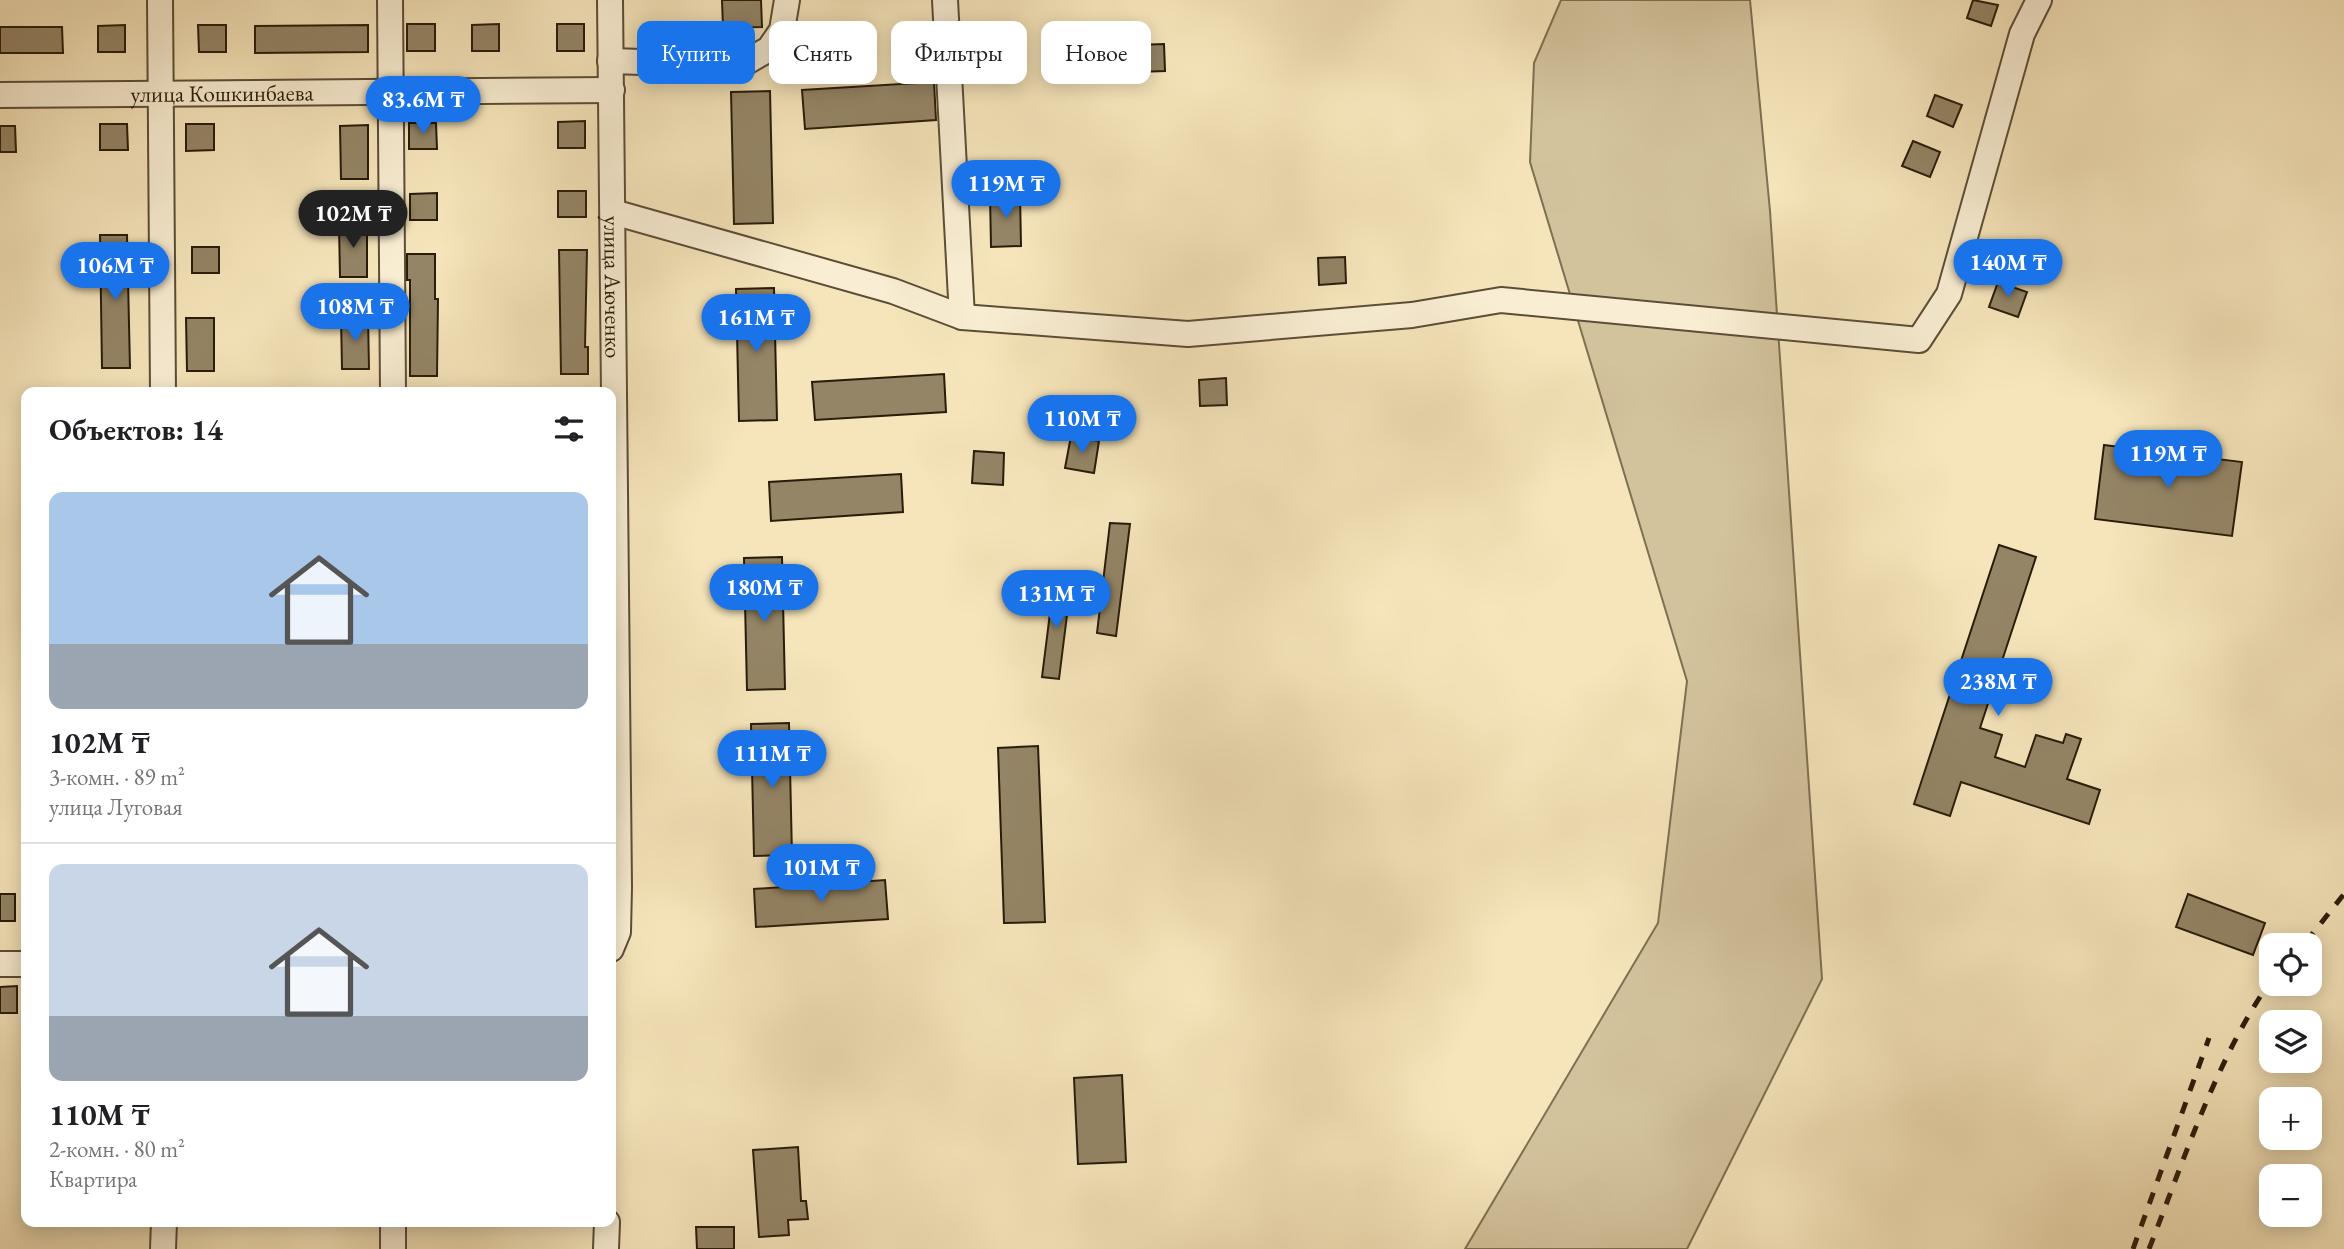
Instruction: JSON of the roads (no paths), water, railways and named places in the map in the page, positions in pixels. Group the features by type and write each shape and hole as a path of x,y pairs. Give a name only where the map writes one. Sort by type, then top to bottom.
{"street":[{"path":"160,0 163,387"},
{"path":"390,0 393,387"},
{"name":"улица Аюченко","path":"610,0 615,387"},
{"path":"610,61 741,65 769,49 782,30 787,0"},
{"path":"945,0 962,317"},
{"path":"613,212 893,291 962,317 1188,334 1412,314 1501,300 1919,340 1949,294 2022,34 2039,0"},
{"name":"улица Кошкинбаева","path":"0,95 612,90"},
{"name":"улица Аюченко","path":"616,550 619,887 616,937"},
{"path":"0,964 21,964"},
{"path":"163,1249 164,1227"},
{"path":"393,1227 393,1249"},
{"path":"606,1249 607,1227"}],"railway":[{"path":"2313,933 2344,894"},
{"path":"2149,1249 2218,1075 2261,996"},
{"path":"2133,1249 2209,1038"}]}
